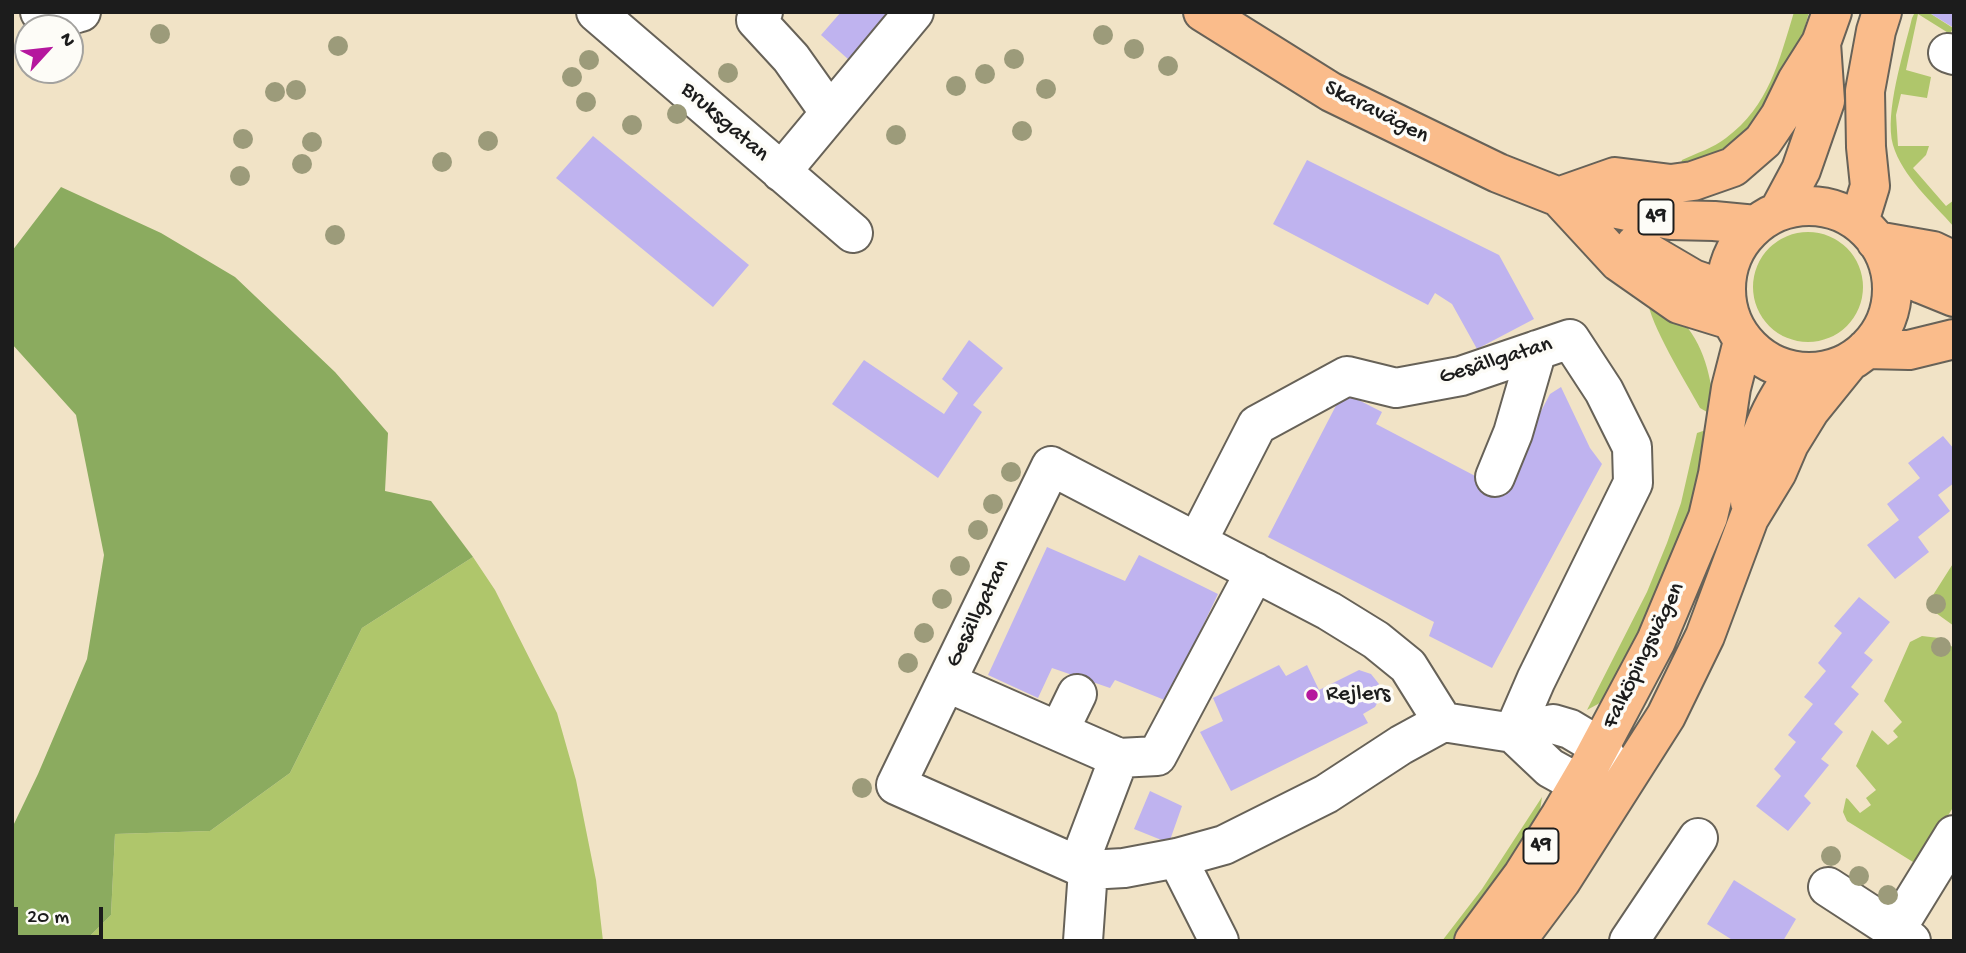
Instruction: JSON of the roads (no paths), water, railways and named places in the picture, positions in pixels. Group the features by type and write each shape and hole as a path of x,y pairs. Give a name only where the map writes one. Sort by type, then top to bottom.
{"main road":[{"name":"Skaravägen","path":"1203,12 1331,92 1498,173 1559,197 1670,220 1768,218"},
{"path":"1882,12 1865,91 1866,147 1875,243 1922,284 1954,297"},
{"path":"1559,197 1615,177 1671,184 1693,181 1733,167 1763,141 1780,116 1827,28"},
{"path":"1768,218 1801,170 1825,101 1827,28"},
{"name":"Skaravägen","path":"1559,197 1595,237 1629,241 1693,278 1733,317"},
{"name":"49","path":"1800,206 1840,212 1875,243 1892,289 1889,311 1881,332 1857,356 1823,372 1796,372 1776,366 1758,355 1733,317 1729,265 1739,243 1768,218 1800,206"},
{"path":"1875,243 1933,251 1954,261"},
{"name":"Falköpingsvägen","path":"1474,941 1523,875 1600,747 1656,641 1709,517 1731,388 1733,317"},
{"path":"1857,356 1909,350 1954,339"},
{"name":"Falköpingsvägen","path":"1516,941 1561,881 1665,716 1705,636 1749,518 1803,421 1857,356"},
{"name":"Falköpingsvägen","path":"1749,518 1754,462 1763,431 1776,400 1796,372"}],"street":[{"path":"40,12 59,18 81,12"},
{"name":"Bruksgatan","path":"596,12 853,233"},
{"path":"763,12 757,20 791,58 830,113"},
{"path":"781,172 914,12"},
{"name":"Gesällgatan","path":"1197,542 1257,425 1347,376 1396,388 1461,376 1570,339 1604,391 1632,447 1633,483 1536,680 1513,733"},
{"path":"1495,477 1513,433 1537,350"},
{"name":"Gesällgatan","path":"946,682 1051,466 1329,611 1376,640 1409,666 1443,722"},
{"path":"1255,572 1157,756 1119,758 946,682 896,785 1083,868 1124,868 1177,858 1224,845 1401,758 1443,722 1513,733 1553,724 1570,729 1600,747 1623,784"},
{"path":"1059,731 1077,694"},
{"path":"1513,733 1550,768 1579,784 1623,784"},
{"path":"1083,941 1083,868 1119,758"},
{"path":"1828,887 1903,936 1954,835"},
{"path":"1629,941 1698,838"},
{"path":"1177,858 1205,937"}],"place":[{"name":"Rejlers","path":"1312,695"}]}
